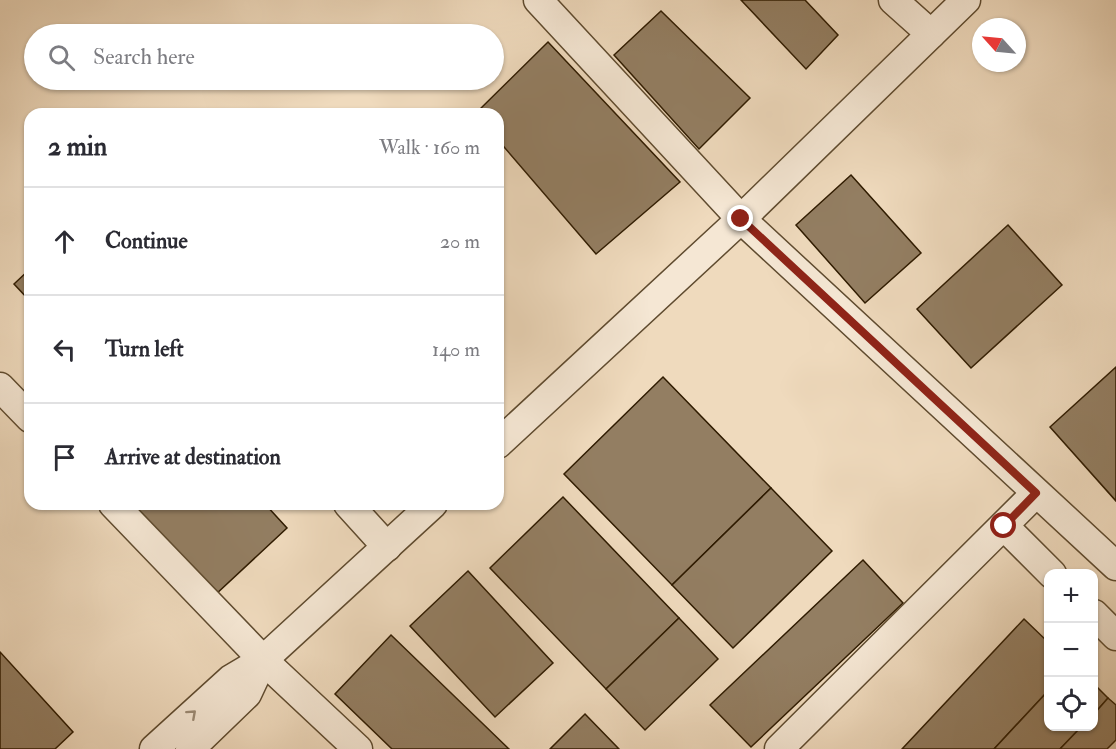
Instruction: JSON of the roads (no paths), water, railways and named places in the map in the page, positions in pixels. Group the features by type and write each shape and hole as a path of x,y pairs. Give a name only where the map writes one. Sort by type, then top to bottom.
{"street":[{"path":"538,0 741,219 1116,566"},
{"path":"893,0 931,34"},
{"path":"504,438 741,219 966,0"},
{"path":"0,387 24,412"},
{"path":"779,749 1036,493"},
{"path":"119,510 263,660 358,749"},
{"path":"353,510 387,547"},
{"path":"190,749 239,686 263,660 427,510"},
{"path":"1004,526 1049,569"},
{"path":"1098,618 1116,636"},
{"path":"154,749 239,686"}]}
